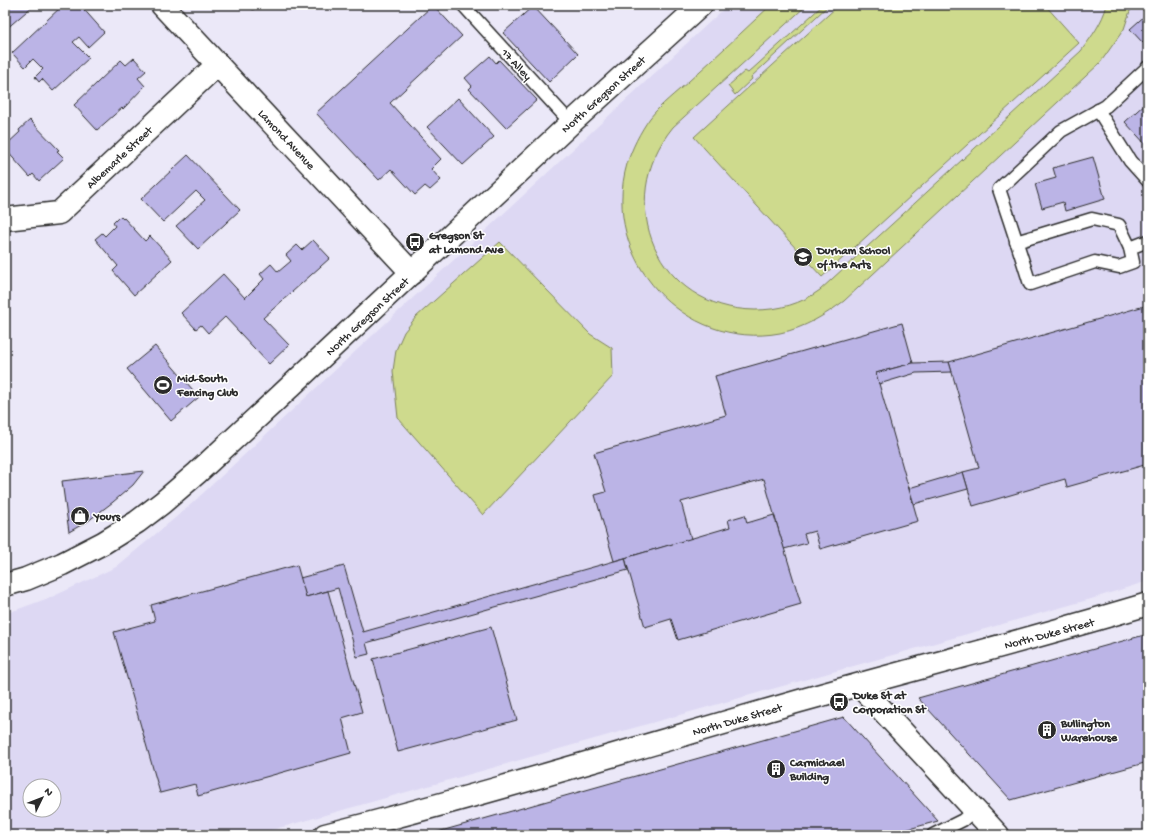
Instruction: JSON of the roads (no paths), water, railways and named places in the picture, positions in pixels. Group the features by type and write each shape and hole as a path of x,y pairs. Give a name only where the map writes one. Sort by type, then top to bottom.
{"main road":[{"name":"Lamond Avenue","path":"162,5 412,273"},
{"name":"North Gregson Street","path":"5,585 26,579 62,564 103,543 137,522 197,474 571,123 701,5"},
{"name":"Albemarle Street","path":"5,219 59,213 218,64"},
{"name":"North Duke Street","path":"338,833 1148,604"},
{"path":"859,685 998,835"}],"lane":[{"name":"17 Alley","path":"463,5 571,123"},
{"path":"1016,242 1092,219 1119,225 1130,248 1132,262 1119,267 1095,262 1030,284 1016,242 999,189 1061,131 1106,106 1148,67"},
{"path":"1098,110 1130,161 1148,181"},
{"path":"1130,248 1148,241"},
{"path":"934,835 963,820 974,810"}],"place":[{"name":"Gregson St at Lamond Ave","path":"415,242"},
{"name":"Durham School of the Arts","path":"803,257"},
{"name":"Mid-South Fencing Club","path":"163,385"},
{"name":"Yours","path":"80,516"},
{"name":"Duke St at Corporation St","path":"839,702"},
{"name":"Bullington Warehouse","path":"1047,730"},
{"name":"Carmichael Building","path":"776,769"}]}
